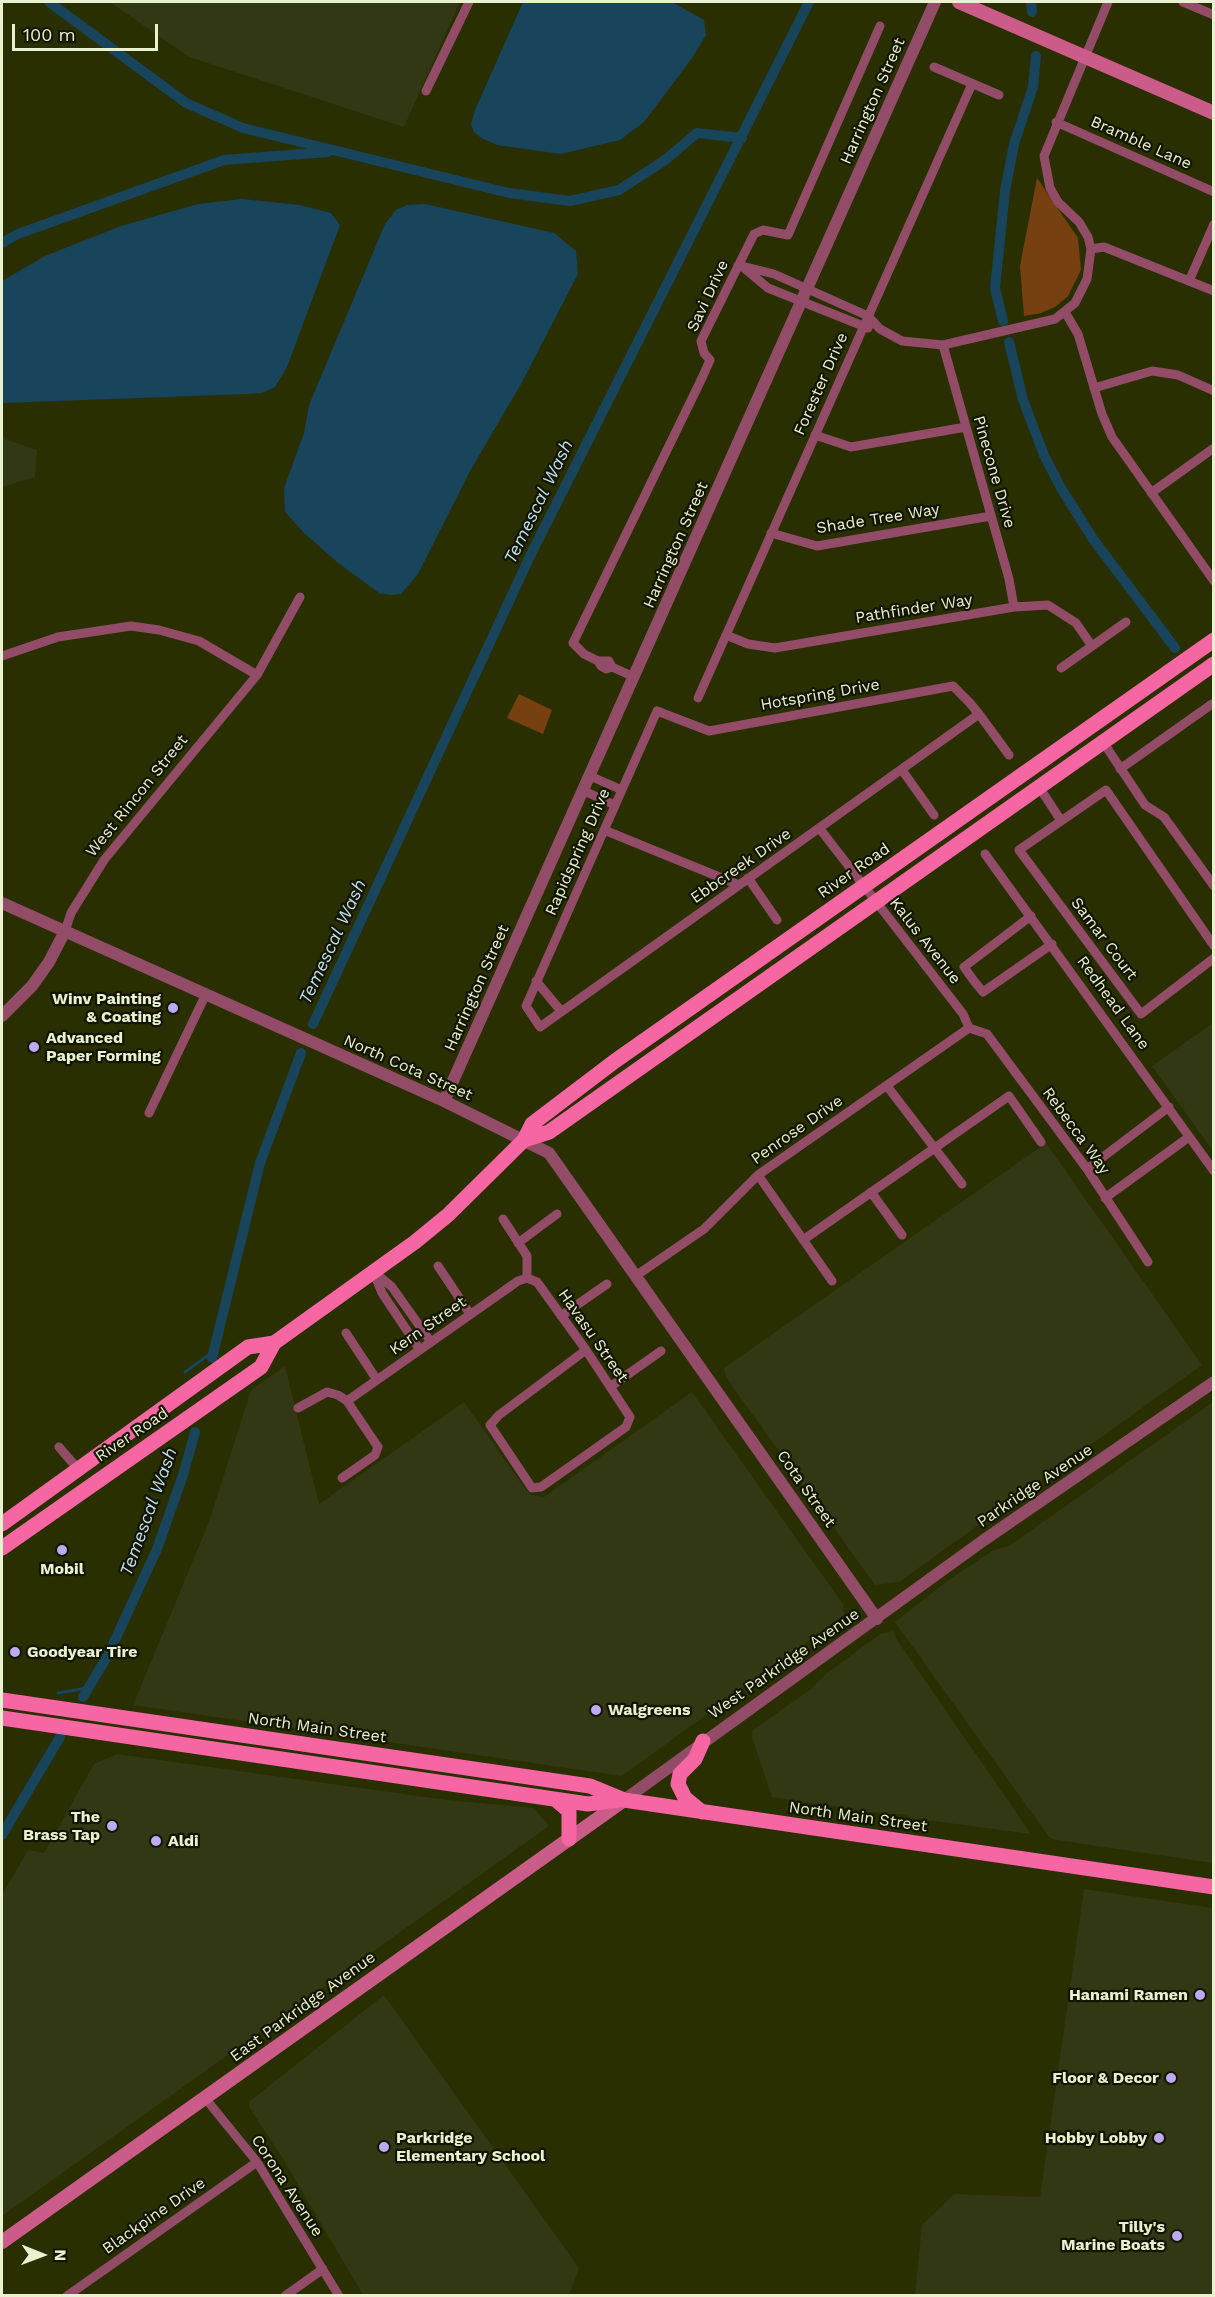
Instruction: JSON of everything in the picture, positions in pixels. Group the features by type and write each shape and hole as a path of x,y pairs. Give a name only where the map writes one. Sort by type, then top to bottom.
{"main road":[{"path":"959,2 1214,113"},
{"name":"River Road","path":"2,1524 248,1347 274,1342 373,1271 448,1215 524,1140 532,1124 615,1061 1214,640"},
{"name":"River Road","path":"524,1140 549,1132 1214,664"},
{"name":"River Road","path":"2,1548 261,1367 274,1342"},
{"path":"111,1471 120,1455 146,1434 146,1422"},
{"path":"2,1538 81,1479 83,1474 78,1469"},
{"name":"North Main Street","path":"2,1700 590,1786 624,1800 1214,1887"},
{"name":"North Main Street","path":"2,1718 588,1804 624,1800"},
{"path":"702,1812 685,1798 678,1784 680,1774 695,1759 703,1741"},
{"path":"555,1799 569,1811 569,1839"},
{"name":"East Parkridge Avenue","path":"2,2242 624,1800"}],"street":[{"path":"426,91 469,2"},
{"name":"Harrington Street","path":"444,1101 809,289 935,2"},
{"path":"741,267 774,274 868,316 880,329 902,341 943,345 1033,326 1055,319 1065,312 1075,303 1087,279 1091,249 1088,237 1079,222 1058,202 1050,188 1044,156 1056,122 1108,2"},
{"path":"1183,2 1214,15"},
{"name":"Savi Drive","path":"634,677 612,667 606,669 598,661 584,654 573,643 710,360 704,353 701,341 741,267 754,234 763,230 788,235 879,26"},
{"path":"934,68 999,95"},
{"name":"Forester Drive","path":"698,698 972,84"},
{"name":"Bramble Lane","path":"1056,122 1214,192"},
{"path":"1189,280 1214,224"},
{"path":"1091,249 1104,247 1214,291"},
{"path":"741,267 768,288 862,327 880,329"},
{"path":"1065,312 1078,334 1112,437 1214,581"},
{"name":"Pinecone Drive","path":"943,345 1014,607"},
{"path":"1094,388 1152,371 1178,375 1214,391"},
{"path":"814,435 851,447 966,427"},
{"path":"1151,493 1214,448"},
{"name":"Shade Tree Way","path":"771,533 817,546 991,516"},
{"path":"1204,567 1214,561"},
{"name":"West Rincon Street","path":"2,1016 38,978 51,960 71,913 104,860 257,675 300,597"},
{"name":"Pathfinder Way","path":"726,635 748,644 775,648 1014,607 1048,605 1076,623 1092,646"},
{"path":"1061,668 1126,622"},
{"path":"2,656 58,637 131,626 159,630 199,641 257,675"},
{"name":"Hotspring Drive","path":"657,711 709,731 953,686 979,714"},
{"path":"1120,769 1212,704"},
{"name":"Rapidspring Drive","path":"526,1006 657,711"},
{"path":"979,714 1009,755"},
{"name":"Ebbcreek Drive","path":"526,1006 540,1027 979,714"},
{"path":"1103,742 1145,805 1164,817 1214,886"},
{"path":"902,770 934,815"},
{"path":"590,776 622,790"},
{"path":"1039,787 1060,819"},
{"name":"Samar Court","path":"1214,946 1106,790 1060,819 1019,850 1141,1014 1214,958"},
{"path":"584,791 615,805"},
{"name":"Kalus Avenue","path":"820,829 963,1014 969,1028"},
{"path":"604,830 739,885"},
{"name":"Redhead Lane","path":"985,854 1214,1171"},
{"path":"748,878 777,920"},
{"name":"North Cota Street","path":"2,903 205,996 444,1101 549,1153 709,1377"},
{"path":"1031,916 964,967 983,992 1052,944"},
{"path":"536,981 561,1011"},
{"path":"149,1113 205,996"},
{"name":"Penrose Drive","path":"637,1275 704,1229 758,1175 969,1028"},
{"name":"Rebecca Way","path":"969,1028 987,1034 1087,1169 1148,1262"},
{"path":"886,1086 962,1184"},
{"path":"803,1240 1009,1096 1041,1142"},
{"path":"1087,1169 1169,1107"},
{"path":"1106,1198 1189,1137"},
{"path":"758,1175 832,1281"},
{"path":"871,1192 902,1235"},
{"path":"518,1243 557,1214"},
{"path":"503,1219 527,1256 527,1278"},
{"path":"438,1266 470,1314"},
{"path":"373,1271 392,1287 431,1342"},
{"path":"373,1271 382,1293 420,1350"},
{"name":"Kern Street","path":"347,1401 518,1281 527,1278"},
{"name":"Havasu Street","path":"527,1278 537,1282 586,1350 630,1417 626,1427 541,1487 532,1488 490,1425 586,1350"},
{"path":"561,1316 607,1284"},
{"path":"346,1333 377,1380"},
{"path":"610,1387 661,1352"},
{"name":"Cota Street","path":"709,1377 877,1619"},
{"name":"Parkridge Avenue","path":"877,1619 984,1540 1214,1382"},
{"path":"298,1408 327,1392 347,1401 378,1447 375,1455 342,1478"},
{"path":"59,1447 78,1469"},
{"name":"West Parkridge Avenue","path":"624,1800 703,1741 877,1619"},
{"name":"Corona Avenue","path":"205,2098 257,2162 339,2295"},
{"name":"Blackpine Drive","path":"67,2295 257,2162"},
{"path":"285,2295 323,2269"}],"shaded area":[{"path":"110,2 460,2 404,127 189,57"},
{"path":"1037,178 1078,238 1081,270 1068,296 1055,307 1041,313 1024,316 1020,266"},
{"path":"2,430 5,439 37,450 35,477 2,487"},
{"path":"519,694 552,710 543,734 507,718"},
{"path":"1213,1023 1213,1151 1152,1066"},
{"path":"1046,1143 1202,1365 899,1582 875,1585 735,1390 724,1368"},
{"path":"285,1366 319,1504 464,1402 526,1490 532,1495 544,1497 692,1392 843,1604 844,1615 622,1776 133,1705 209,1522 251,1390"},
{"path":"1213,1402 1213,1863 1056,1840 1049,1837 895,1622 950,1579 994,1550 1009,1546"},
{"path":"893,1631 1031,1834 911,1818 907,1814 886,1814 772,1797 752,1737 753,1730 811,1689 826,1674 880,1634"},
{"path":"117,1754 447,1800 534,1808 549,1826 2,2216 2,1895 28,1850 44,1853 94,1764"},
{"path":"1084,1889 1213,1908 1213,2295 915,2295 922,2225 954,2194 1040,2197"},
{"name":"Parkridge Elementary School","path":"384,1995 579,2268 569,2295 363,2295 283,2159 249,2107 249,2102"}],"water":[{"path":"523,2 672,2 704,20 706,35 692,58 644,122 620,140 561,154 497,145 481,138 474,132 471,124 475,110"},
{"path":"242,199 300,205 331,213 340,225 287,367 275,387 262,393 249,394 2,403 2,281 45,256 121,226 198,204"},
{"path":"425,204 554,233 576,251 578,274 521,384 470,471 418,574 401,594 391,595 379,593 337,562 304,533 285,512 284,488 304,433 309,405 385,224 396,210 407,205"}],"waterway":[{"path":"49,2 186,103 243,128 509,193 570,201 619,190 665,160 697,133 742,138"},
{"name":"Temescal Wash","path":"313,1024 531,554 809,2"},
{"path":"1031,2 1032,12"},
{"path":"1003,321 995,288 1005,191 1014,144 1033,87 1036,56"},
{"path":"2,243 18,234 224,160 328,152"},
{"path":"1009,342 1023,400 1044,455 1061,488 1093,539 1175,648"},
{"name":"Temescal Wash","path":"212,1358 260,1163 301,1053"},
{"path":"185,1372 214,1351"},
{"name":"Temescal Wash","path":"83,1697 108,1655 157,1549 183,1475 195,1432"},
{"path":"58,1693 88,1688"},
{"name":"Temescal Wash","path":"2,1835 60,1737"}],"place":[{"name":"Winv Painting & Coating","path":"173,1008"},
{"name":"Advanced Paper Forming","path":"34,1047"},
{"name":"Mobil","path":"62,1550"},
{"name":"Goodyear Tire","path":"15,1652"},
{"name":"Walgreens","path":"596,1710"},
{"name":"The Brass Tap","path":"112,1826"},
{"name":"Aldi","path":"156,1841"},
{"name":"Hanami Ramen","path":"1200,1995"},
{"name":"Floor & Decor","path":"1171,2078"},
{"name":"Hobby Lobby","path":"1159,2138"},
{"name":"Parkridge Elementary School","path":"384,2147"},
{"name":"Tilly's Marine Boats","path":"1177,2236"}]}
